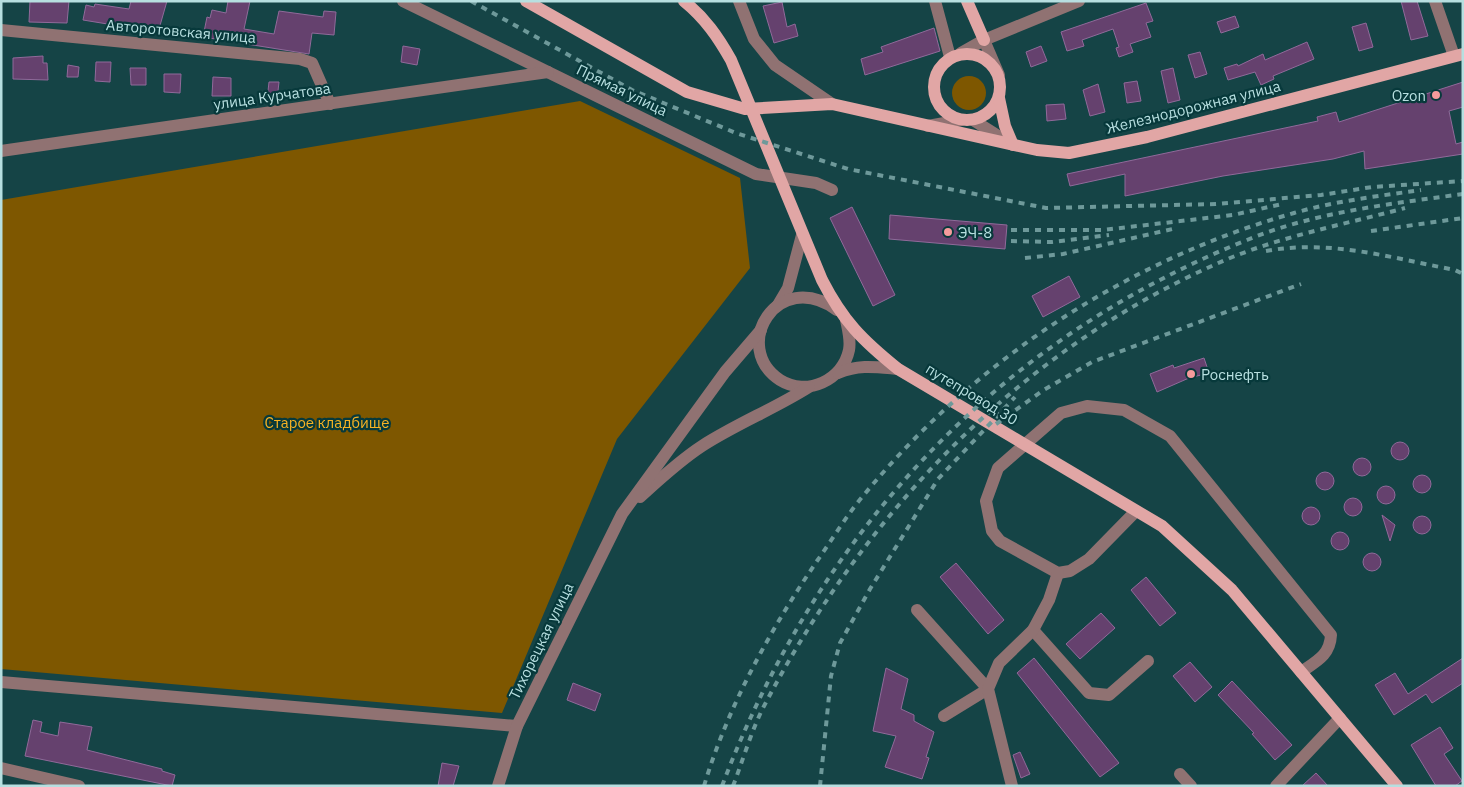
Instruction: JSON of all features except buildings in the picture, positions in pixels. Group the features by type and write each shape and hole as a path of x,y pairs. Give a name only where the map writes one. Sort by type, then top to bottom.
{"main road":[{"name":"Железнодорожная улица","path":"526,1 687,92 745,109 832,104 1013,145 1069,153 1147,137 1458,55"},
{"name":"путепровод 30","path":"684,1 701,15 731,60 802,235 837,310 867,344 898,369 1162,526 1232,590 1397,786"},
{"path":"967,1 984,40"},
{"path":"973,53 984,57 993,65 999,75 1001,87 999,98 993,108 984,116 967,120 950,116 941,108 935,98 933,87 935,75 941,65 956,55 973,53"},
{"path":"999,98 1013,145"}],"street":[{"name":"Прямая улица","path":"403,1 756,174 816,183 832,190"},
{"path":"739,1 754,39 775,65 832,104"},
{"path":"935,1 956,55 984,40 1079,1"},
{"path":"1435,1 1458,55"},
{"name":"Авторотовская улица","path":"1,30 300,59 312,63 330,104"},
{"path":"984,40 999,75"},
{"name":"улица Курчатова","path":"1,152 548,72"},
{"path":"928,126 967,120 1013,145"},
{"path":"802,235 788,288 778,305 767,316 761,330 759,344 762,358 770,371 781,380 794,386 809,386 824,382 851,367 869,366 898,369"},
{"path":"778,305 792,298 808,296 824,300 837,310"},
{"path":"836,374 845,363 849,349 850,335 846,320"},
{"path":"622,514 719,379 761,330"},
{"path":"622,514 670,470 703,445 782,404 809,386"},
{"path":"1136,511 1089,559 1070,571 1058,573 1000,541 992,531 986,501 998,468 1061,413 1087,406 1124,410 1170,436 1331,635 1330,646 1324,656 1301,672"},
{"name":"Тихорецкая улица","path":"498,786 517,726 622,514"},
{"path":"944,716 988,689 999,664 1033,630 1049,600 1058,573"},
{"path":"917,610 988,689 1012,785"},
{"path":"1033,630 1085,689 1099,696 1109,695 1148,661"},
{"path":"1,682 517,726"},
{"path":"1276,786 1340,718"},
{"path":"1,768 78,786"},
{"path":"1180,774 1191,786"}],"green space":[{"path":"969,76 976,77 981,81 985,86 985,100 981,105 976,109 969,110 962,109 957,105 953,100 952,93 953,86 957,81 962,77"},
{"name":"Старое кладбище","path":"580,101 740,178 750,268 617,439 502,713 1,669 1,200"}],"railway":[{"path":"471,1 632,90 736,133 848,169 1046,208 1216,204 1321,195 1372,187 1463,181"},
{"path":"704,786 725,727 738,698 767,641 800,587 863,496 906,447 953,402 1004,360 1057,322 1113,288 1171,258 1232,233 1294,213 1357,199 1421,190"},
{"path":"722,786 762,695 809,609 864,529 926,456 996,391 1072,332 1156,282 1247,240 1299,222 1353,210 1463,194"},
{"path":"1011,230 1103,230 1233,215 1282,204"},
{"path":"733,786 763,708 804,636 850,567 901,502 958,442 1019,387 1084,337 1155,294 1230,258 1295,236 1405,208"},
{"path":"1371,231 1463,218"},
{"path":"1025,258 1063,254 1177,228"},
{"path":"1011,241 1052,242 1109,235"},
{"path":"1266,251 1314,247 1337,249 1408,260 1455,270 1463,274"},
{"path":"996,424 1042,391 1092,362 1301,284"},
{"path":"820,786 831,676 840,643 870,589 938,479 1015,397"}],"place":[{"name":"Ozon","path":"1436,95"},
{"name":"ЭЧ-8","path":"948,232"},
{"name":"Роснефть","path":"1191,374"}]}
